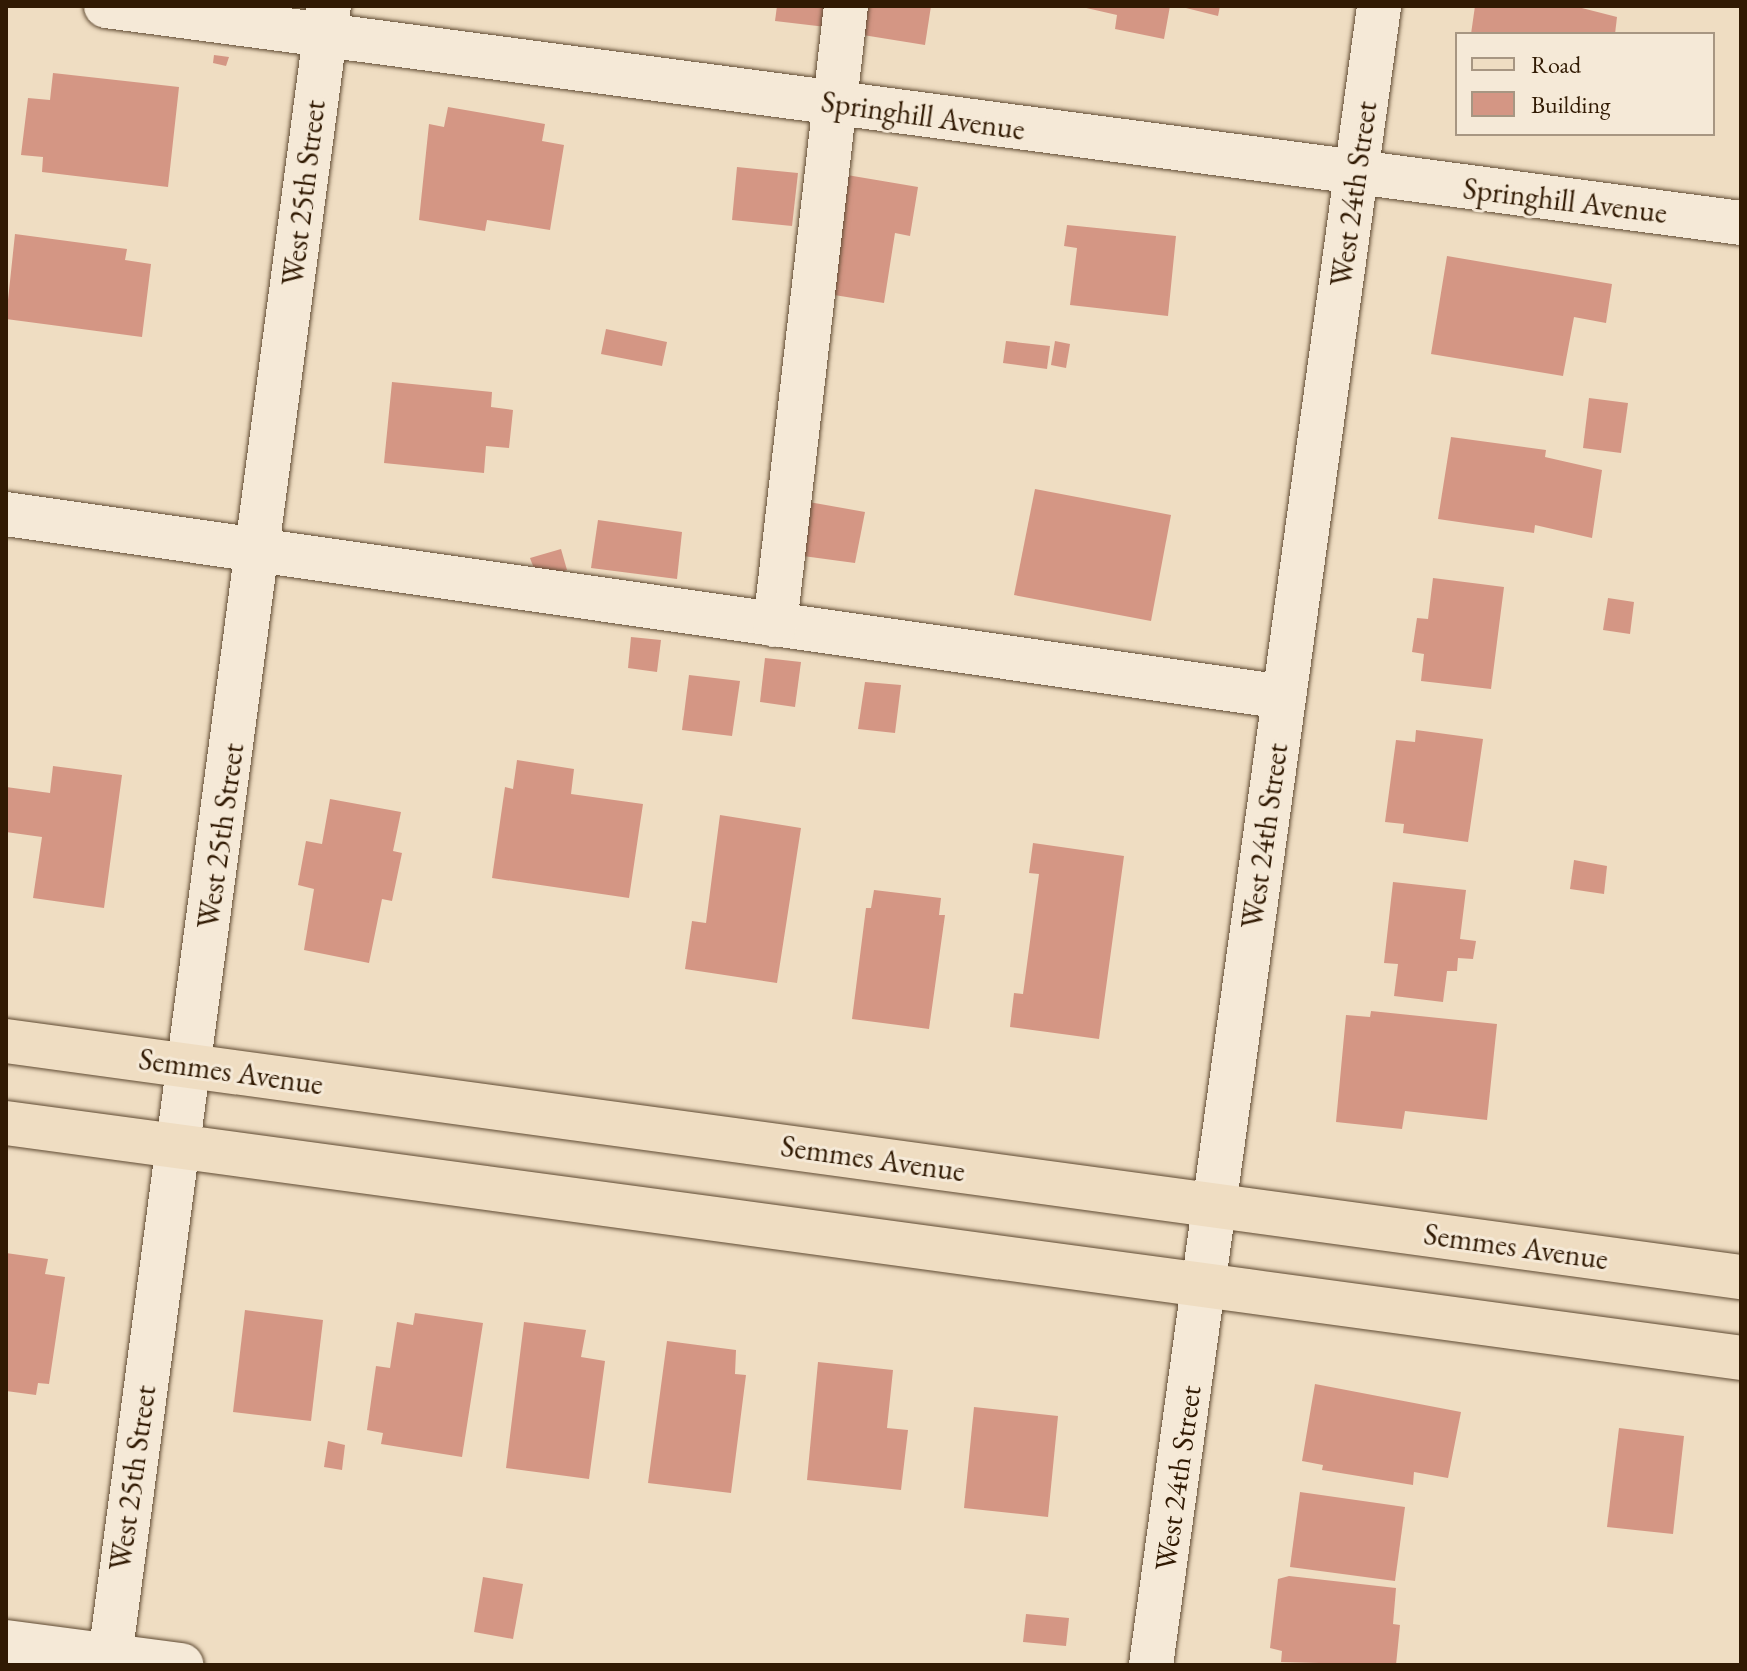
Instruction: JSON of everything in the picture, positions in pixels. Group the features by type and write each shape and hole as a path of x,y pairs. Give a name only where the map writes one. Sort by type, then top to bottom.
{"main road":[{"name":"Semmes Avenue","path":"6,1041 1741,1277"},
{"path":"6,1123 1741,1358"}],"street":[{"name":"Springhill Avenue","path":"106,6 327,20 832,104 1741,223"},
{"path":"775,625 832,104 846,6"},
{"name":"West 24th Street","path":"1151,1665 1379,6"},
{"name":"West 25th Street","path":"109,1660 260,552 327,20"},
{"path":"6,514 182,536 260,552 1284,697"},
{"path":"6,1642 109,1660 181,1665"}],"building":[{"path":"777,6 828,6 826,27 775,21"},
{"path":"867,6 931,6 925,45 863,35"},
{"path":"1170,6 1164,39 1115,29 1117,15 1082,7"},
{"path":"1178,6 1220,6 1218,16"},
{"path":"1475,6 1574,6 1617,17 1615,32 1471,32"},
{"path":"214,55 229,57 226,66 213,63"},
{"path":"53,73 179,87 168,187 42,172 43,157 21,155 28,98 50,100"},
{"path":"448,107 545,124 542,141 564,145 550,230 487,220 485,231 419,220 429,124 444,127"},
{"path":"737,167 798,173 792,226 732,220"},
{"path":"847,175 918,187 910,236 895,233 884,303 828,294"},
{"path":"1067,225 1176,236 1168,316 1070,305 1077,248 1064,246"},
{"path":"15,234 127,249 125,260 151,264 142,337 6,319"},
{"path":"1447,256 1612,284 1606,323 1574,317 1563,376 1431,354"},
{"path":"606,329 667,342 662,366 601,354"},
{"path":"1006,341 1050,346 1047,369 1003,363"},
{"path":"1055,341 1070,344 1066,368 1051,365"},
{"path":"392,382 492,392 491,407 513,410 509,448 486,446 484,473 384,463"},
{"path":"1589,398 1628,403 1621,453 1583,448"},
{"path":"1451,437 1546,450 1545,457 1602,470 1592,538 1535,525 1534,533 1438,519"},
{"path":"1035,489 1171,515 1151,621 1014,595"},
{"path":"809,502 865,512 855,563 803,556"},
{"path":"598,520 682,532 677,579 591,568"},
{"path":"561,549 567,570 538,579 530,558"},
{"path":"1433,578 1504,587 1491,689 1421,681 1424,654 1412,652 1417,618 1428,619"},
{"path":"1608,598 1634,602 1630,634 1603,630"},
{"path":"631,637 661,640 657,672 628,668"},
{"path":"765,658 801,662 795,707 760,702"},
{"path":"689,675 740,681 732,736 682,730"},
{"path":"865,682 901,685 895,733 858,729"},
{"path":"1416,730 1483,739 1468,842 1403,833 1404,824 1385,822 1396,740 1415,742"},
{"path":"517,760 574,769 571,794 643,804 629,898 492,878 505,787 513,789"},
{"path":"53,766 122,775 104,908 33,898 42,837 6,832 6,787 50,793"},
{"path":"330,799 401,812 393,851 402,853 392,901 382,899 369,963 304,950 314,889 298,885 306,841 322,844"},
{"path":"720,815 801,828 777,983 685,969 692,921 706,923"},
{"path":"1033,843 1124,856 1099,1039 1010,1027 1014,993 1023,994 1039,874 1029,873"},
{"path":"1574,860 1607,866 1604,894 1570,889"},
{"path":"1393,882 1466,890 1460,939 1476,941 1473,959 1458,958 1457,971 1447,971 1443,1002 1394,996 1398,964 1384,963"},
{"path":"874,890 941,898 939,915 945,915 929,1029 852,1019 866,908 871,908"},
{"path":"1371,1011 1497,1024 1487,1120 1405,1111 1402,1129 1336,1122 1346,1015 1370,1017"},
{"path":"6,1253 48,1259 45,1274 65,1277 49,1384 38,1383 36,1395 6,1391"},
{"path":"245,1310 323,1320 311,1421 233,1412"},
{"path":"415,1313 483,1323 462,1457 381,1444 383,1433 367,1430 376,1366 390,1368 397,1322 413,1325"},
{"path":"524,1322 586,1330 581,1357 605,1361 589,1479 506,1468"},
{"path":"667,1341 736,1350 735,1374 746,1375 731,1493 648,1483"},
{"path":"818,1362 893,1370 887,1428 908,1430 901,1490 807,1480"},
{"path":"1315,1384 1461,1412 1448,1478 1414,1472 1413,1485 1322,1470 1323,1465 1302,1461"},
{"path":"974,1407 1058,1416 1048,1517 964,1508"},
{"path":"1619,1428 1684,1436 1673,1534 1607,1527"},
{"path":"328,1441 345,1445 342,1470 324,1467"},
{"path":"1300,1492 1405,1507 1395,1581 1290,1567"},
{"path":"1289,1576 1396,1588 1393,1624 1400,1625 1396,1665 1281,1662 1282,1651 1270,1648 1278,1579"},
{"path":"483,1577 523,1584 513,1639 474,1632"},
{"path":"1026,1614 1069,1618 1066,1646 1023,1642"}]}
